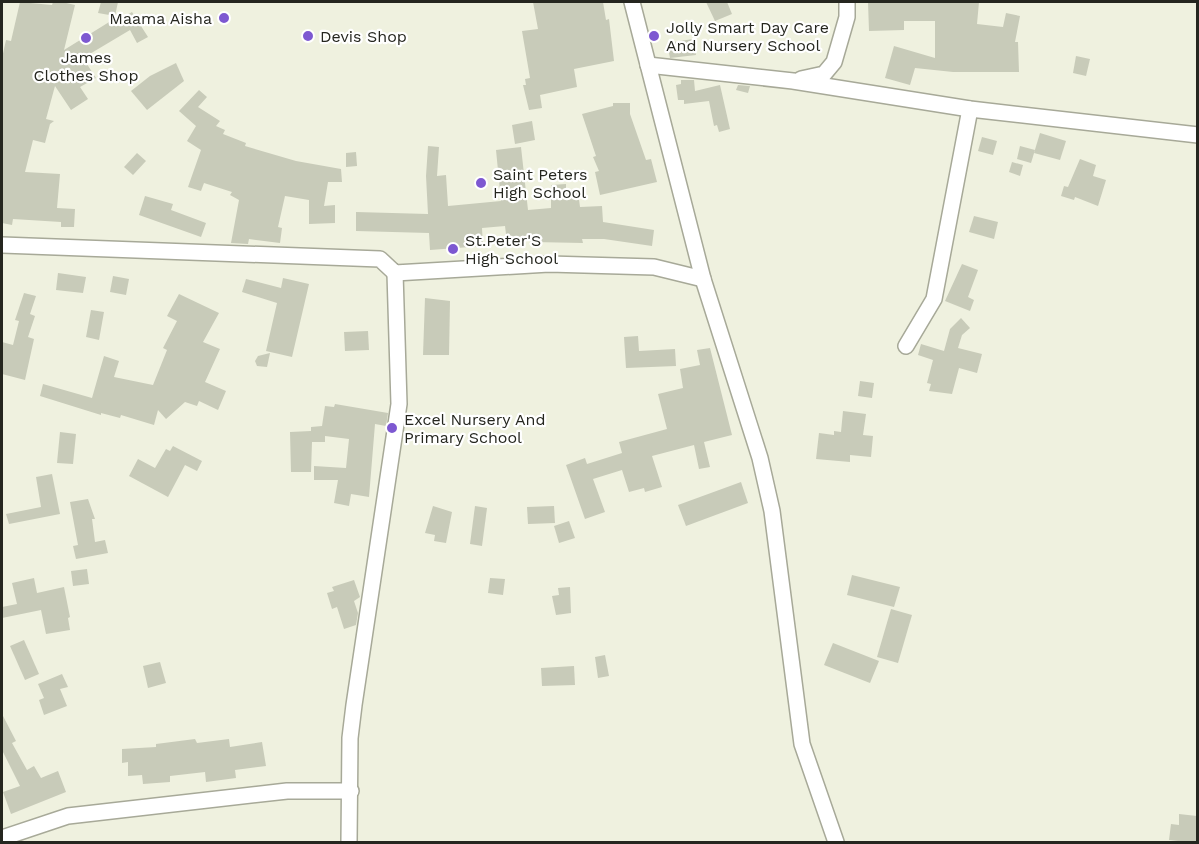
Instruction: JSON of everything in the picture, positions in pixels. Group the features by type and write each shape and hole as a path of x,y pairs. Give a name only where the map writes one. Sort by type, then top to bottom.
{"street":[{"path":"632,2 703,279 760,458 772,511 802,744 836,843"},
{"path":"793,81 824,74 831,68 847,17 847,2"},
{"path":"648,65 793,81 970,109 1197,135"},
{"path":"906,346 934,299 970,109"},
{"path":"2,245 380,259 395,273 399,404 350,738 349,843"},
{"path":"395,273 549,264 654,267 703,279"},
{"path":"2,838 68,816 287,791 351,791"}],"building":[{"path":"20,2 52,5 53,2 62,2 75,5 64,50 114,19 114,23 132,12 148,37 137,43 130,30 83,58 96,78 80,87 88,99 71,110 55,86 46,119 54,121 50,124 45,143 33,140 25,172 60,174 57,208 75,209 74,227 61,227 61,222 13,219 12,225 2,223 2,58 6,40 11,41"},
{"path":"101,2 118,2 115,16 98,13"},
{"path":"533,2 603,2 606,20 609,19 614,61 574,69 577,87 540,95 542,108 529,110 523,85 526,85 525,79 530,78 522,31 538,29"},
{"path":"706,2 727,2 732,14 715,21"},
{"path":"868,2 979,2 977,24 1003,27 1006,13 1020,16 1015,42 1018,42 1019,72 953,72 915,68 910,85 885,78 894,46 935,58 935,21 904,21 904,30 869,31"},
{"path":"693,39 696,55 670,58 667,43"},
{"path":"1076,56 1090,59 1086,76 1073,73"},
{"path":"176,63 184,81 147,110 131,91 150,76"},
{"path":"681,80 694,80 695,91 720,85 730,129 719,132 717,125 714,126 709,101 684,104 684,100 678,100 676,85 681,84"},
{"path":"738,85 750,86 748,93 736,90"},
{"path":"199,90 207,97 198,107 220,121 216,126 225,130 223,134 246,143 245,146 296,161 341,169 342,182 328,182 324,206 335,205 335,223 309,224 309,200 285,196 278,227 282,228 280,243 249,239 248,244 231,243 239,200 230,195 232,192 204,183 201,191 188,187 201,150 187,141 196,126 179,111"},
{"path":"613,103 630,103 630,114 646,160 651,159 657,182 600,195 595,172 599,171 593,157 596,156 582,114 613,106"},
{"path":"532,121 535,140 515,144 512,125"},
{"path":"1040,133 1066,141 1060,160 1034,153"},
{"path":"982,137 997,141 993,155 978,151"},
{"path":"428,146 439,147 437,176 446,175 448,206 501,201 496,150 521,147 528,210 551,208 551,185 566,184 566,193 578,192 580,207 602,206 603,222 654,230 652,246 604,239 582,239 583,243 533,242 533,240 507,242 505,226 482,228 483,246 430,250 429,233 356,231 356,212 428,214 426,176"},
{"path":"1020,146 1035,150 1031,163 1017,159"},
{"path":"356,152 357,166 346,167 346,153"},
{"path":"137,153 146,161 133,175 124,167"},
{"path":"1080,159 1096,165 1093,176 1106,180 1098,206 1075,197 1074,200 1061,196 1064,186 1068,187"},
{"path":"1012,162 1023,165 1020,176 1009,172"},
{"path":"145,196 173,204 171,210 206,223 201,237 139,215"},
{"path":"974,216 998,222 994,239 969,232"},
{"path":"962,264 978,270 968,297 974,300 970,311 945,301"},
{"path":"58,273 86,277 83,293 56,290"},
{"path":"113,276 129,279 126,295 110,292"},
{"path":"283,278 309,284 292,357 266,351 277,303 242,292 246,279 281,288"},
{"path":"24,293 36,296 30,314 35,316 28,337 34,339 25,380 2,374 2,342 13,345 19,321 15,320"},
{"path":"179,294 219,313 203,342 220,349 205,382 226,391 218,410 199,401 197,406 185,402 166,419 158,410 154,425 121,415 120,418 101,413 101,415 40,396 43,384 92,398 104,356 119,361 114,377 153,385 167,350 163,348 177,321 167,316"},
{"path":"425,298 450,301 449,355 423,355"},
{"path":"91,310 104,312 99,340 86,337"},
{"path":"961,318 970,328 962,335 958,348 982,354 977,373 959,368 952,394 929,391 931,384 927,383 933,360 918,355 921,344 944,351 950,329"},
{"path":"368,331 369,350 345,351 344,332"},
{"path":"638,336 639,351 675,349 676,366 626,368 624,337"},
{"path":"710,348 732,435 704,442 710,467 699,469 694,445 652,456 662,487 645,492 644,488 629,492 622,470 593,479 605,512 585,519 566,465 585,458 587,464 622,453 619,442 667,429 658,394 683,388 680,369 700,365 697,350"},
{"path":"270,353 267,367 257,366 255,361 258,356"},
{"path":"860,381 874,383 872,398 858,396"},
{"path":"335,404 388,413 386,426 375,424 369,497 351,494 349,506 334,503 338,480 314,480 314,466 346,468 349,439 325,436 325,442 312,442 311,472 291,472 290,432 311,431 311,427 322,426 325,406 334,407"},
{"path":"843,411 866,414 863,435 873,436 871,457 850,455 850,462 816,459 819,433 834,435 834,431 841,432"},
{"path":"60,432 76,434 73,464 57,463"},
{"path":"173,446 202,461 197,471 185,465 168,497 129,476 138,459 155,468 166,449 170,451"},
{"path":"52,474 60,514 9,524 6,514 41,507 36,477"},
{"path":"741,482 748,503 686,526 678,505"},
{"path":"88,499 95,519 92,519 95,542 105,540 108,553 76,559 73,546 78,545 70,502"},
{"path":"433,506 452,512 446,543 434,541 435,535 425,533"},
{"path":"475,506 487,508 482,546 470,544"},
{"path":"554,506 555,523 528,524 527,507"},
{"path":"569,521 575,538 559,543 554,526"},
{"path":"87,569 89,584 73,586 71,571"},
{"path":"852,575 900,587 894,607 847,595"},
{"path":"34,578 37,593 64,587 70,630 46,634 41,610 2,618 2,607 17,604 12,583"},
{"path":"490,578 505,579 503,595 488,593"},
{"path":"354,580 360,597 354,601 358,613 356,625 344,629 337,607 332,609 327,593 334,591 332,587"},
{"path":"570,587 571,613 556,615 552,596 559,595 558,588"},
{"path":"891,609 912,615 898,663 877,657"},
{"path":"24,640 39,674 25,680 10,646"},
{"path":"833,643 879,661 870,683 824,665"},
{"path":"605,655 609,676 598,678 595,657"},
{"path":"160,662 166,683 148,688 143,666"},
{"path":"574,666 575,685 542,686 541,668"},
{"path":"62,674 68,687 60,689 67,706 44,715 39,700 44,698 38,684"},
{"path":"2,714 16,741 12,743 27,770 34,766 41,778 58,771 66,792 11,814 3,792 20,786 2,750"},
{"path":"195,739 197,743 229,739 230,747 262,742 266,766 235,770 236,778 206,782 205,772 170,776 170,782 143,784 142,775 128,776 128,762 122,763 122,749 156,747 156,744"},
{"path":"1179,814 1197,816 1196,843 1169,840 1171,824 1179,825"}],"place":[{"name":"Maama Aisha","path":"224,18"},
{"name":"Devis Shop","path":"308,36"},
{"name":"Jolly Smart Day Care And Nursery School","path":"654,36"},
{"name":"James Clothes Shop","path":"86,38"},
{"name":"Saint Peters High School","path":"481,183"},
{"name":"St.Peter'S High School","path":"453,249"},
{"name":"Excel Nursery And Primary School","path":"392,428"}]}
